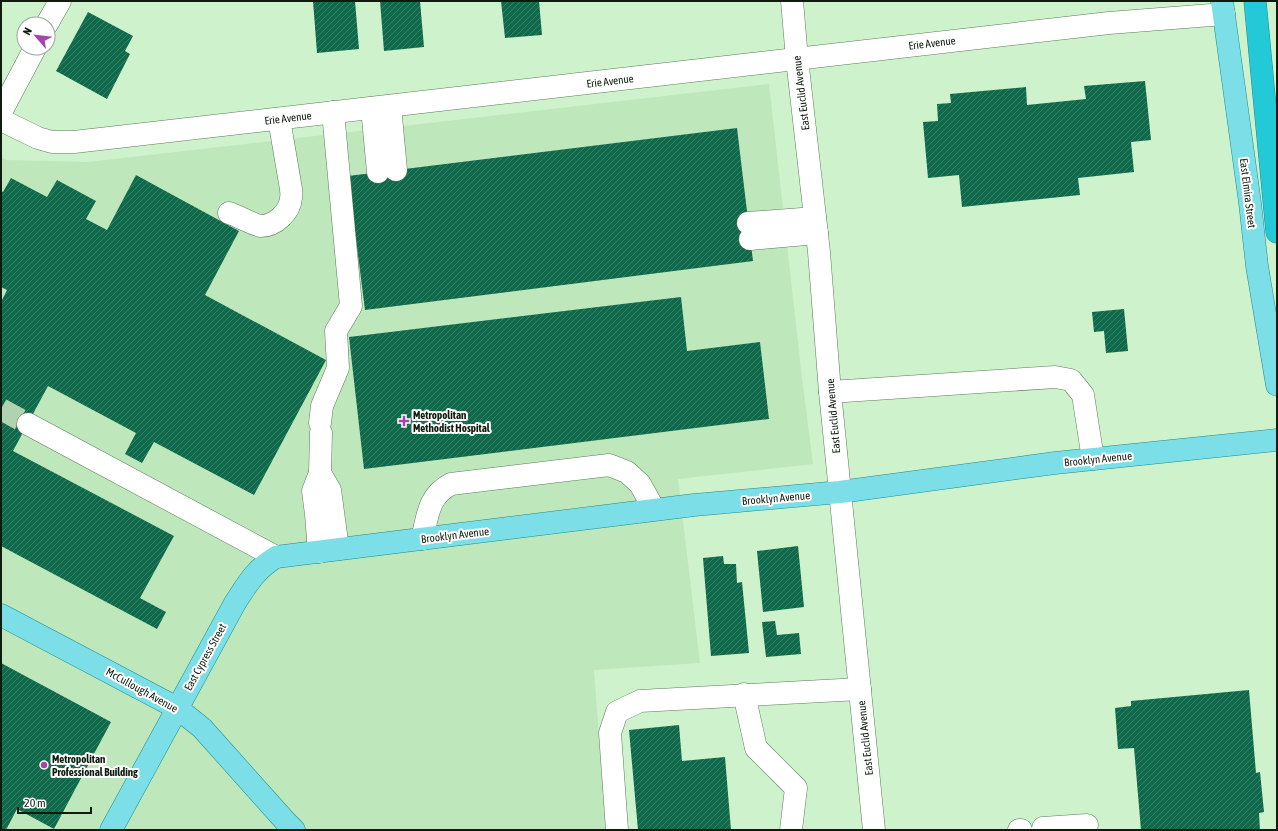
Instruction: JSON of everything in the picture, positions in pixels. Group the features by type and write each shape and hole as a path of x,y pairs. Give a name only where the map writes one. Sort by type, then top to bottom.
{"highway":[{"path":"1255,1 1277,232"}],"main road":[{"name":"East Elmira Street","path":"1223,7 1250,203 1257,266 1277,385"},
{"name":"Brooklyn Avenue","path":"276,557 694,505 840,492 1054,463 1277,440"},
{"name":"East Cypress Street","path":"111,830 235,603 251,578 264,565 276,557"},
{"name":"McCullough Avenue","path":"1,615 177,708 202,728 294,830"}],"street":[{"path":"52,16 60,1"},
{"name":"East Euclid Avenue","path":"792,1 797,59 816,225 830,392 874,830"},
{"name":"Erie Avenue","path":"1,120 38,138 52,142 74,142 279,120 333,112 1109,23 1223,7"},
{"path":"1,112 31,56"},
{"path":"381,107 387,171"},
{"path":"329,551 330,490 320,473 320,428 322,406 338,368 336,332 351,306 333,112"},
{"path":"229,213 260,226 272,223 282,216 288,208 291,199 291,189 279,120"},
{"path":"749,231 816,225"},
{"path":"830,392 1054,376 1071,380 1083,394 1093,459"},
{"path":"28,424 276,557"},
{"path":"422,539 431,502 441,489 451,484 609,465 627,472 640,484 654,510"},
{"path":"617,830 610,733 617,712 640,700 860,689"},
{"path":"744,694 756,748 796,788 791,830"},
{"path":"1042,828 1087,825"}],"shaded area":[{"name":"Metropolitan Methodist Hospital","path":"769,84 813,464 678,479 700,663 594,670 606,830 1,830 1,157 7,160 88,162"}],"building":[{"path":"313,1 355,1 359,49 317,53"},
{"path":"380,1 420,1 424,47 384,51"},
{"path":"501,1 539,1 542,35 505,38"},
{"path":"88,12 133,36 125,51 130,54 107,99 56,71"},
{"path":"1145,81 1151,140 1131,142 1134,172 1078,178 1080,195 962,207 959,175 928,178 923,122 938,121 937,104 951,103 950,94 1026,87 1027,105 1086,99 1084,86"},
{"path":"737,128 753,261 365,310 348,176"},
{"path":"136,175 239,231 205,295 326,360 254,495 154,442 142,463 125,454 136,433 48,386 13,451 174,536 140,598 166,612 157,629 1,546 1,302 7,290 1,287 1,191 3,192 11,178 47,197 57,180 96,201 86,219 107,230"},
{"path":"681,297 687,351 760,342 769,419 364,469 349,337"},
{"path":"1124,309 1128,351 1106,353 1104,331 1094,332 1092,312"},
{"path":"798,546 804,607 763,612 757,551"},
{"path":"723,556 724,564 736,564 737,583 742,582 749,653 711,656 703,558"},
{"path":"775,621 777,635 799,633 801,654 766,657 762,622"},
{"name":"Metropolitan Professional Building","path":"1,663 111,722 54,829 17,809 6,830 1,830"},
{"path":"1249,690 1256,773 1260,772 1264,812 1259,813 1260,830 1141,830 1134,748 1118,749 1115,708 1131,706 1131,701"},
{"path":"679,725 682,761 725,757 731,830 638,830 629,730"}],"tunnel":[{"path":"1,409 28,424"}],"place":[{"name":"Metropolitan Methodist Hospital","path":"404,421"},
{"name":"Metropolitan Professional Building","path":"44,765"}]}
